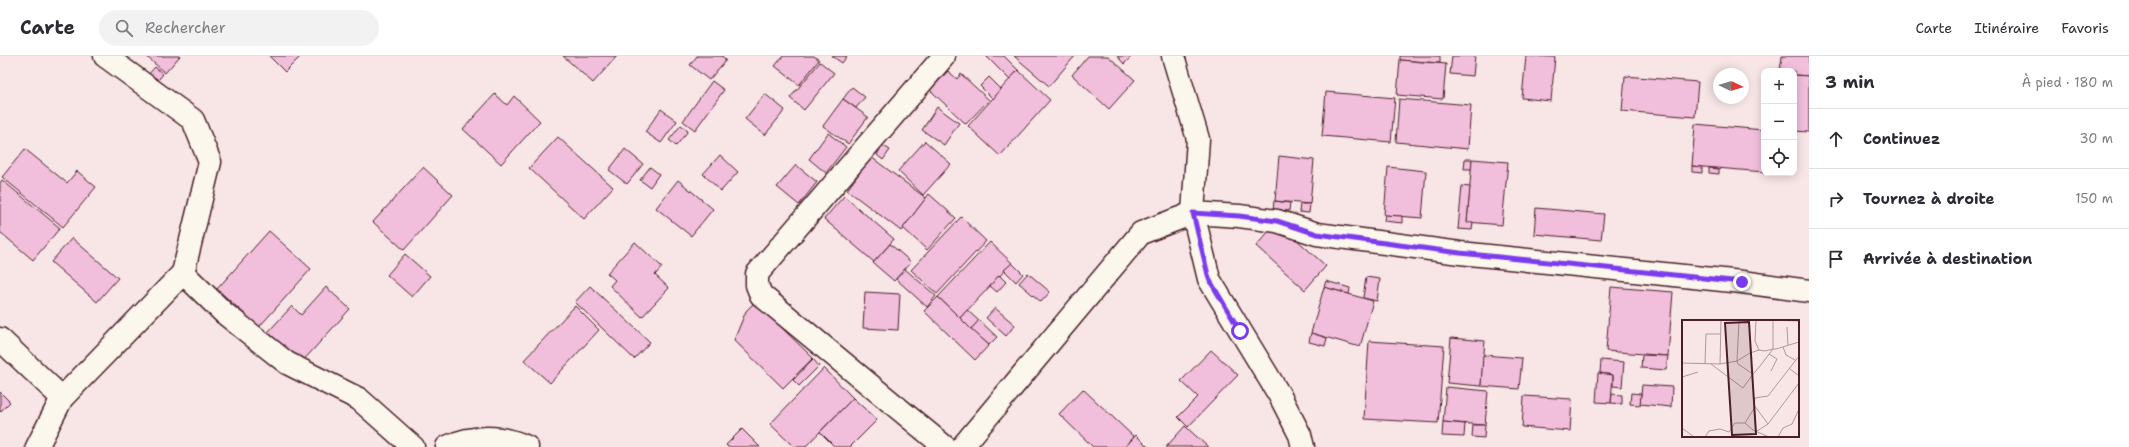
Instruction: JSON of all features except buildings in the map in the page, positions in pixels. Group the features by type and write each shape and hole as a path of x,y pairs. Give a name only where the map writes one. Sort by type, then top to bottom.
{"street":[{"path":"37,447 62,398 183,273 210,162 193,120 105,56"},
{"path":"944,56 757,274 757,285 761,295 945,447"},
{"path":"1173,56 1198,139 1193,213 1209,279 1280,396 1300,435 1303,447"},
{"path":"962,447 1140,233 1193,213 1239,216 1277,221 1317,234 1460,253 1742,282 1809,291"},
{"path":"183,273 224,314 287,363 359,399 413,447"},
{"path":"0,339 62,398"},
{"path":"447,447 459,441 484,438 510,440 528,447"}],"route":[{"path":"1240,331 1209,279 1193,213 1239,216 1277,221 1317,234 1460,253 1742,282"}]}
